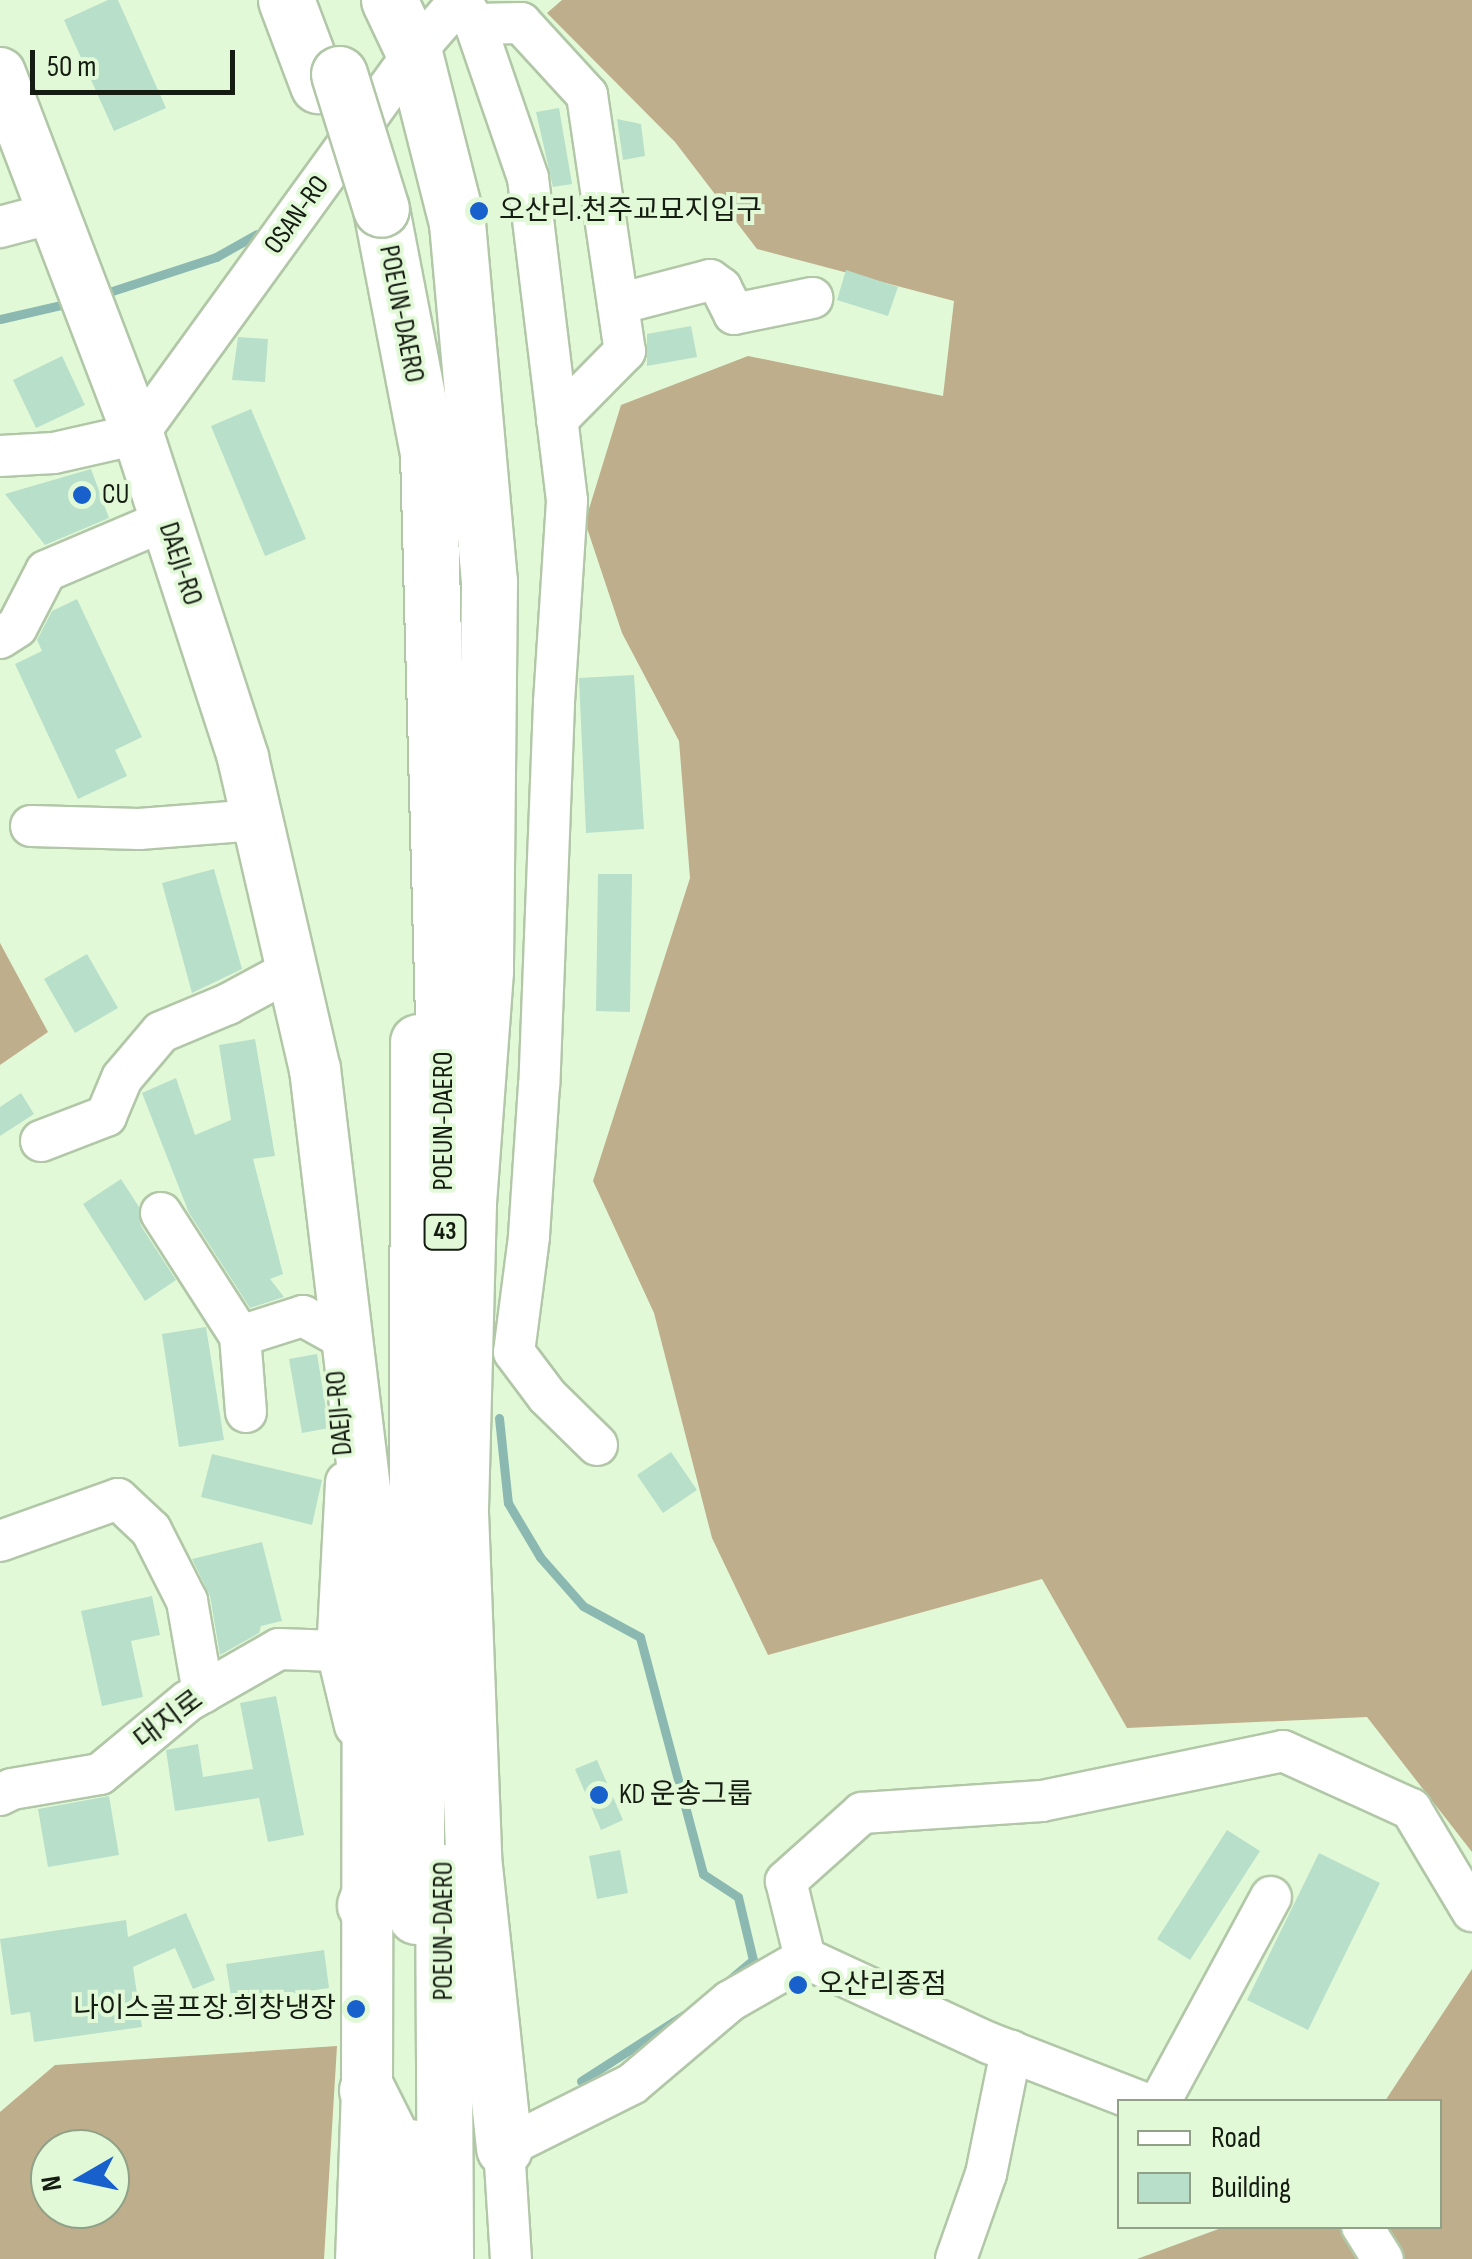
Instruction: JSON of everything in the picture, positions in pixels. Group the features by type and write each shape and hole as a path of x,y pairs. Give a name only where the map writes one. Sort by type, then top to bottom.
{"highway":[{"name":"POEUN-DAERO","path":"286,0 328,79"},
{"name":"POEUN-DAERO","path":"309,0 328,79 369,213 428,452 446,1097 444,1283 452,1488 445,2259"},
{"path":"390,0 414,53 457,223 489,581 485,971 452,1488 473,1857 504,2148"},
{"name":"POEUN-DAERO","path":"369,213 411,626 419,1284 415,1775 418,1834 405,2259"},
{"path":"444,1283 468,1203"},
{"path":"366,1905 415,1775"},
{"path":"367,2090 410,2176"}],"main road":[{"name":"DAEJI-RO","path":"0,73 138,434 242,758 314,1069 368,1515 367,2090 362,2259"}],"street":[{"name":"OSAN-RO","path":"138,434 414,53 465,8"},
{"path":"465,8 521,23 586,96 625,350 558,420"},
{"path":"465,8 528,178 567,500 535,1142 514,1352 548,1396 597,1445"},
{"path":"0,227 54,213"},
{"path":"618,304 710,280 721,288 734,314 812,298"},
{"path":"0,456 54,453 138,434"},
{"path":"0,638 17,627 46,571 166,520"},
{"path":"32,826 138,829 257,820"},
{"path":"41,1141 106,1116 122,1078 162,1032 228,1004 292,970"},
{"name":"DAEJI-RO","path":"314,1069 346,1483 337,1651 365,1752"},
{"path":"162,1213 240,1336 246,1412"},
{"path":"240,1336 303,1316 334,1333"},
{"path":"0,1542 118,1499 152,1530 187,1601 202,1693"},
{"name":"대지로","path":"0,1795 12,1788 100,1774 202,1693 280,1648 337,1651"},
{"path":"805,1958 786,1881 862,1813 1042,1801 1283,1751 1410,1808 1472,1911"},
{"path":"1162,2099 1271,1896"},
{"path":"510,2259 504,2148 632,2084 730,2001 805,1958"},
{"path":"805,1958 1011,2051 1133,2099"},
{"path":"956,2259 986,2174 1011,2051"},
{"path":"1364,2229 1384,2259"}],"shaded area":[{"path":"562,0 1472,0 1472,1852 1367,1717 1127,1728 1042,1579 768,1655 712,1538 654,1313 593,1181 690,878 679,741 622,633 585,522 621,405 748,356 943,396 954,301 757,249 675,142 547,13"},
{"path":"0,943 48,1032 0,1065"},
{"path":"1472,1969 1472,2259 1137,2259 1219,2229 1442,2229 1442,2099 1386,2099"},
{"path":"337,2046 324,2259 0,2259 0,2112 55,2065"}],"building":[{"path":"108,0 118,0 166,108 114,131 64,20"},
{"path":"559,108 572,184 553,187 536,112"},
{"path":"617,119 641,124 645,156 623,160"},
{"path":"846,270 898,287 888,316 837,300"},
{"path":"691,326 697,357 647,366 647,334"},
{"path":"238,337 268,339 265,382 232,380"},
{"path":"62,356 85,405 36,428 13,380"},
{"path":"251,409 306,539 265,556 211,426"},
{"path":"91,469 109,518 45,545 5,494"},
{"path":"77,599 142,737 115,750 127,776 78,799 15,664 42,651 37,640 52,611"},
{"path":"634,675 644,829 586,833 579,678"},
{"path":"214,869 242,969 192,993 162,883"},
{"path":"598,874 632,874 630,1012 596,1011"},
{"path":"87,954 118,1008 75,1033 44,979"},
{"path":"255,1039 275,1156 253,1159 283,1274 270,1279 284,1297 250,1308 189,1213 142,1093 176,1078 195,1135 231,1120 219,1045"},
{"path":"21,1093 34,1114 0,1136 0,1107"},
{"path":"121,1179 139,1207 141,1226 176,1280 145,1301 83,1204"},
{"path":"206,1327 224,1440 179,1447 162,1334"},
{"path":"317,1354 329,1428 302,1433 289,1359"},
{"path":"671,1452 697,1490 663,1513 637,1475"},
{"path":"212,1454 322,1480 312,1525 201,1497"},
{"path":"262,1542 282,1621 261,1626 259,1633 220,1655 210,1596 192,1559"},
{"path":"152,1596 160,1635 131,1641 143,1697 102,1706 81,1611"},
{"path":"276,1696 304,1835 268,1842 259,1798 175,1811 166,1750 198,1744 203,1777 253,1769 240,1703"},
{"name":"KD 운송그룹","path":"597,1760 623,1820 601,1830 575,1769"},
{"path":"109,1796 119,1855 48,1867 38,1809"},
{"path":"1227,1830 1260,1851 1190,1960 1157,1939"},
{"name":"KD 운송그룹","path":"620,1850 628,1893 597,1899 589,1856"},
{"path":"1319,1853 1380,1883 1308,2030 1247,2000"},
{"path":"186,1913 215,1980 193,1989 175,1948 133,1967 142,2027 34,2042 30,2012 11,2015 0,1939 126,1920 128,1937"},
{"path":"324,1950 329,1988 232,2003 226,1964"}],"waterway":[{"path":"100,295 216,257 257,234"},
{"path":"0,319 70,303"},
{"path":"499,1418 508,1503 540,1557 583,1606 640,1637 703,1874 738,1897 753,1960 728,1981"},
{"path":"581,2081 684,2015"}],"place":[{"name":"오산리.천주교묘지입구","path":"479,211"},
{"name":"CU","path":"82,495"},
{"name":"KD 운송그룹","path":"599,1795"},
{"name":"오산리종점","path":"798,1985"},
{"name":"나이스골프장.희창냉장","path":"356,2009"}]}
